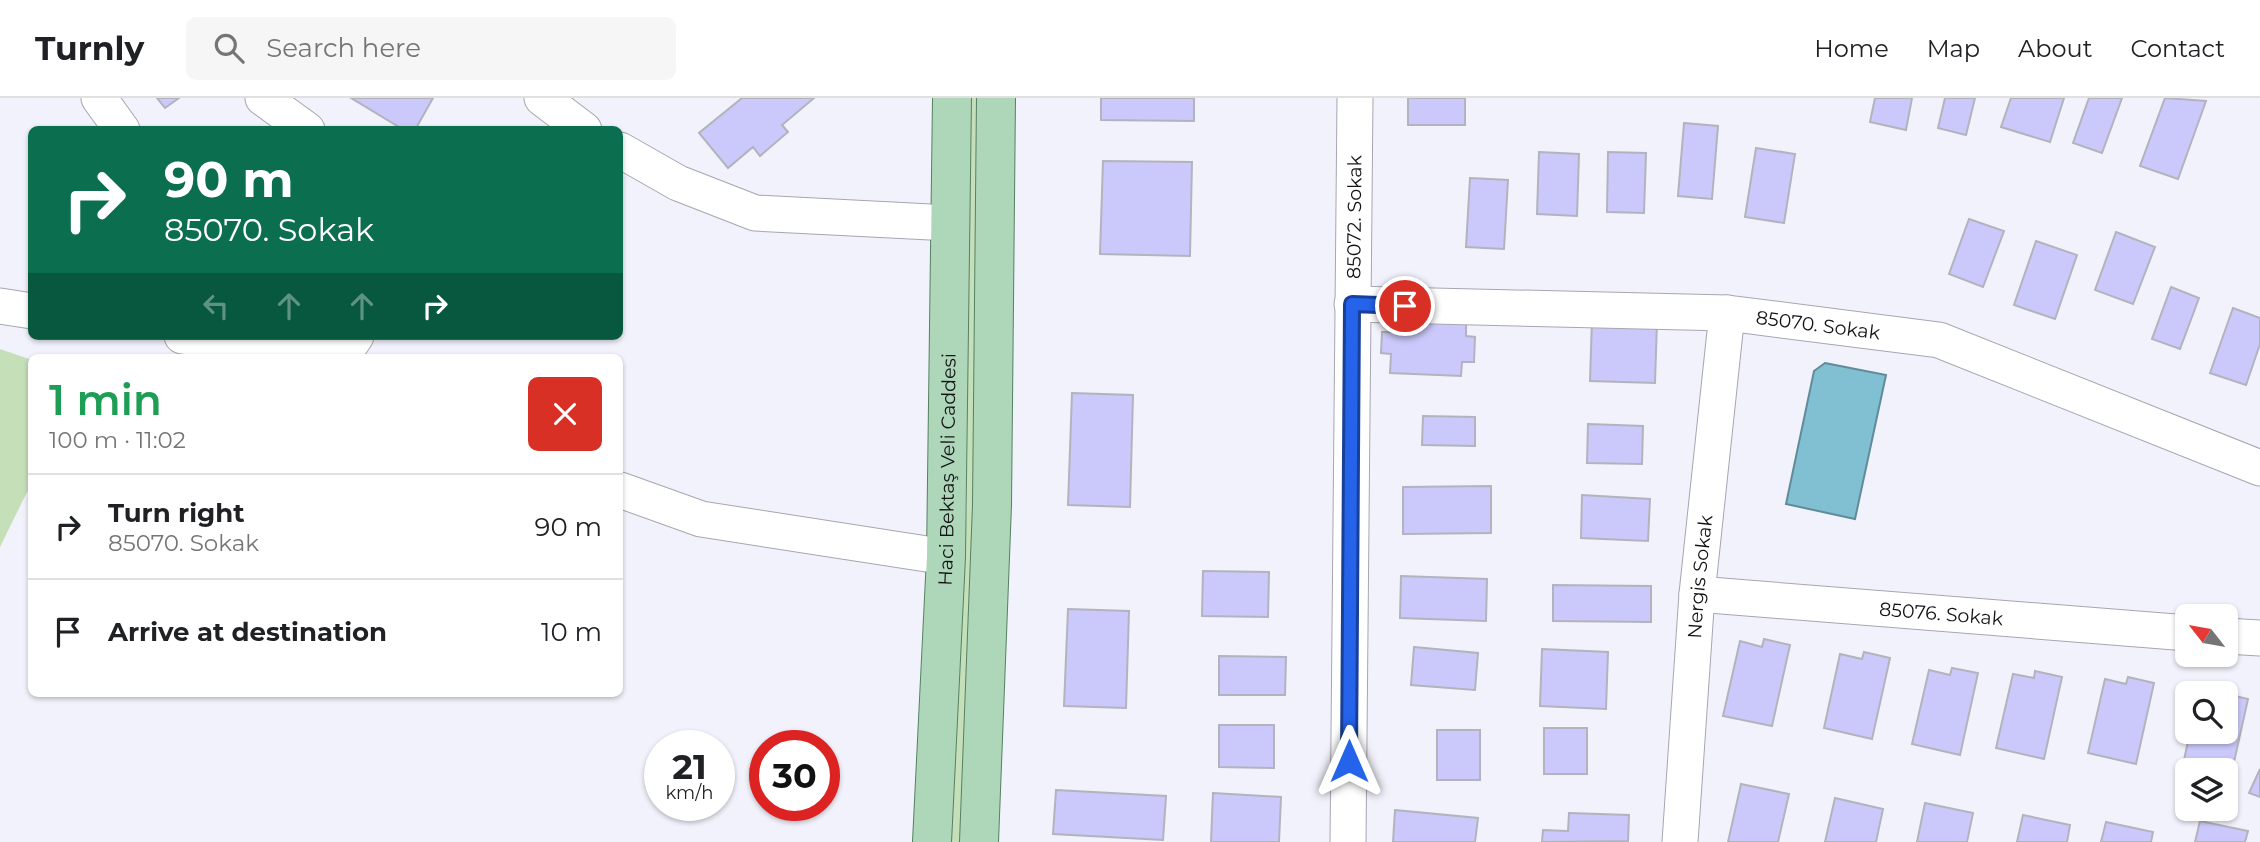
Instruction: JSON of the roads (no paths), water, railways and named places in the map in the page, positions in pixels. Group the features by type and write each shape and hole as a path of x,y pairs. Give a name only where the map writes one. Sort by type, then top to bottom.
{"main road":[{"name":"Haci Bektaş Veli Caddesi","path":"932,842 946,557 952,98"},
{"path":"979,842 992,505 996,98"}],"street":[{"path":"99,98 119,126"},
{"path":"263,98 302,126"},
{"path":"542,98 579,126"},
{"name":"85072. Sokak","path":"1348,842 1355,98"},
{"path":"623,152 678,183 755,213 950,223"},
{"name":"85070. Sokak","path":"1352,304 1727,313 1939,340 2260,467"},
{"path":"0,306 28,310"},
{"name":"Nergis Sokak","path":"1681,842 1697,594 1727,313"},
{"path":"242,340 357,343"},
{"path":"623,491 702,519 946,557"},
{"name":"85076. Sokak","path":"1697,594 2175,632"},
{"path":"2238,637 2260,638"}],"water":[{"path":"1825,363 1886,375 1855,519 1786,504 1814,371"}]}
